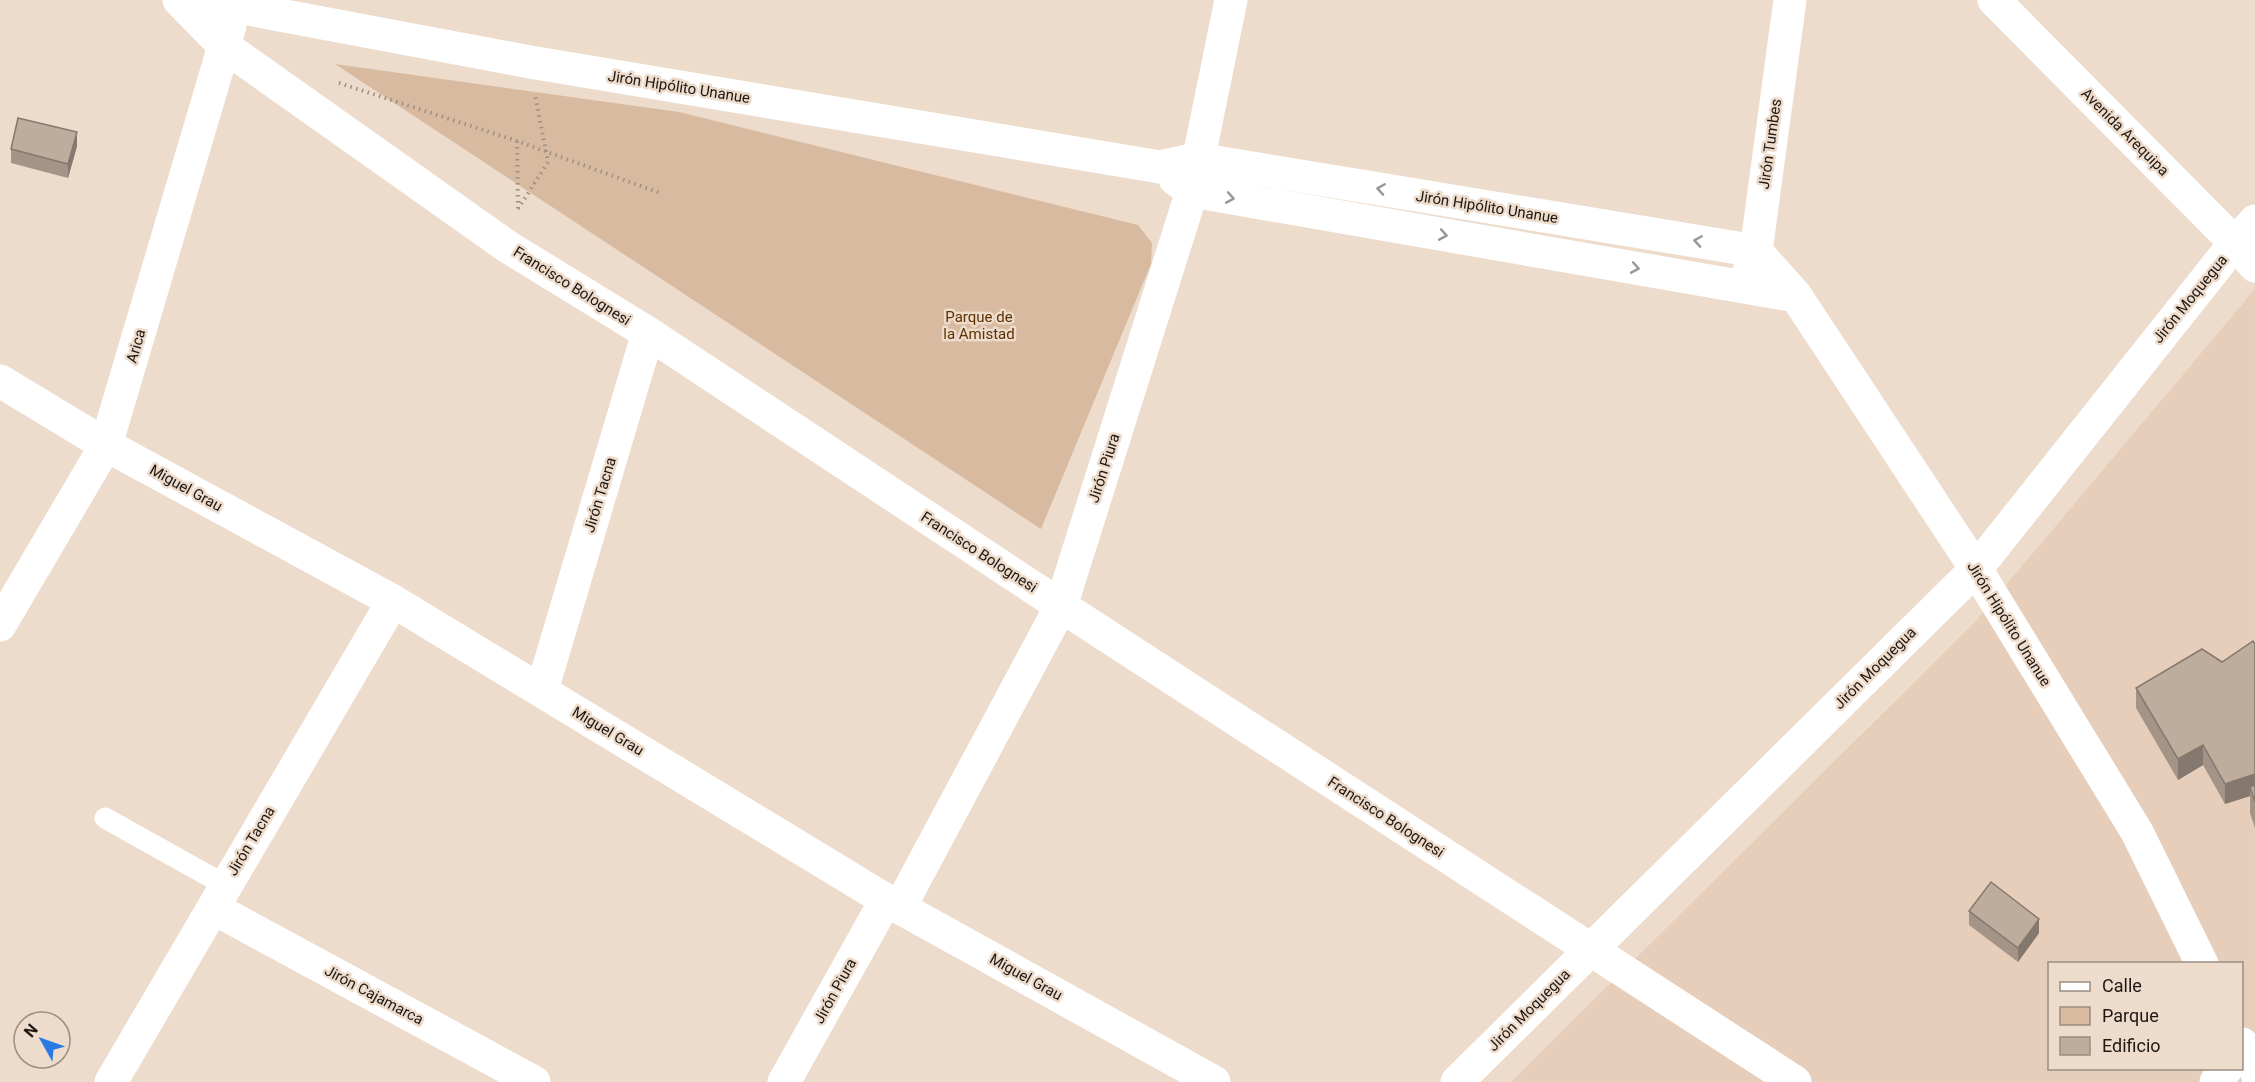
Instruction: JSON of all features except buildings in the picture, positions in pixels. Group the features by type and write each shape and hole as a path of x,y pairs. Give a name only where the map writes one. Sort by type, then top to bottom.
{"street":[{"name":"Francisco Bolognesi","path":"179,0 224,46 508,247 648,333 1061,606 1795,1082"},
{"name":"Jirón Hipólito Unanue","path":"200,0 530,62 1160,167 1197,159 1756,251 1796,296 1976,568 2137,832 2202,962"},
{"name":"Jirón Piura","path":"784,1082 893,903 1061,606 1192,191 1232,0"},
{"name":"Jirón Tumbes","path":"1743,286 1756,251 1790,0"},
{"name":"Avenida Arequipa","path":"1994,0 2248,243"},
{"name":"Arica","path":"0,625 106,445 237,6"},
{"name":"Jirón Hipólito Unanue","path":"1160,167 1192,191 1796,296"},
{"name":"Jirón Moquegua","path":"1457,1082 1976,568 2248,243"},
{"name":"Jirón Tacna","path":"542,690 648,333"},
{"name":"Miguel Grau","path":"0,381 106,445 393,601 893,903 1214,1082"},
{"name":"Jirón Tacna","path":"111,1082 393,601"},
{"name":"Jirón Cajamarca","path":"219,897 534,1082"},
{"path":"2216,1082 2226,1070"}],"lane":[{"path":"105,819 219,897"},
{"path":"2243,1054 2253,1082"}],"path":[{"path":"518,209 548,162 542,139 530,62"},
{"path":"337,82 517,141 660,194"},
{"path":"508,247 518,209 517,141"}],"shaded area":[{"path":"2255,289 2255,1082 1511,1082 1975,622"}],"green space":[{"name":"Parque de la Amistad","path":"335,64 679,112 1138,225 1152,243 1151,264 1041,529"}]}
